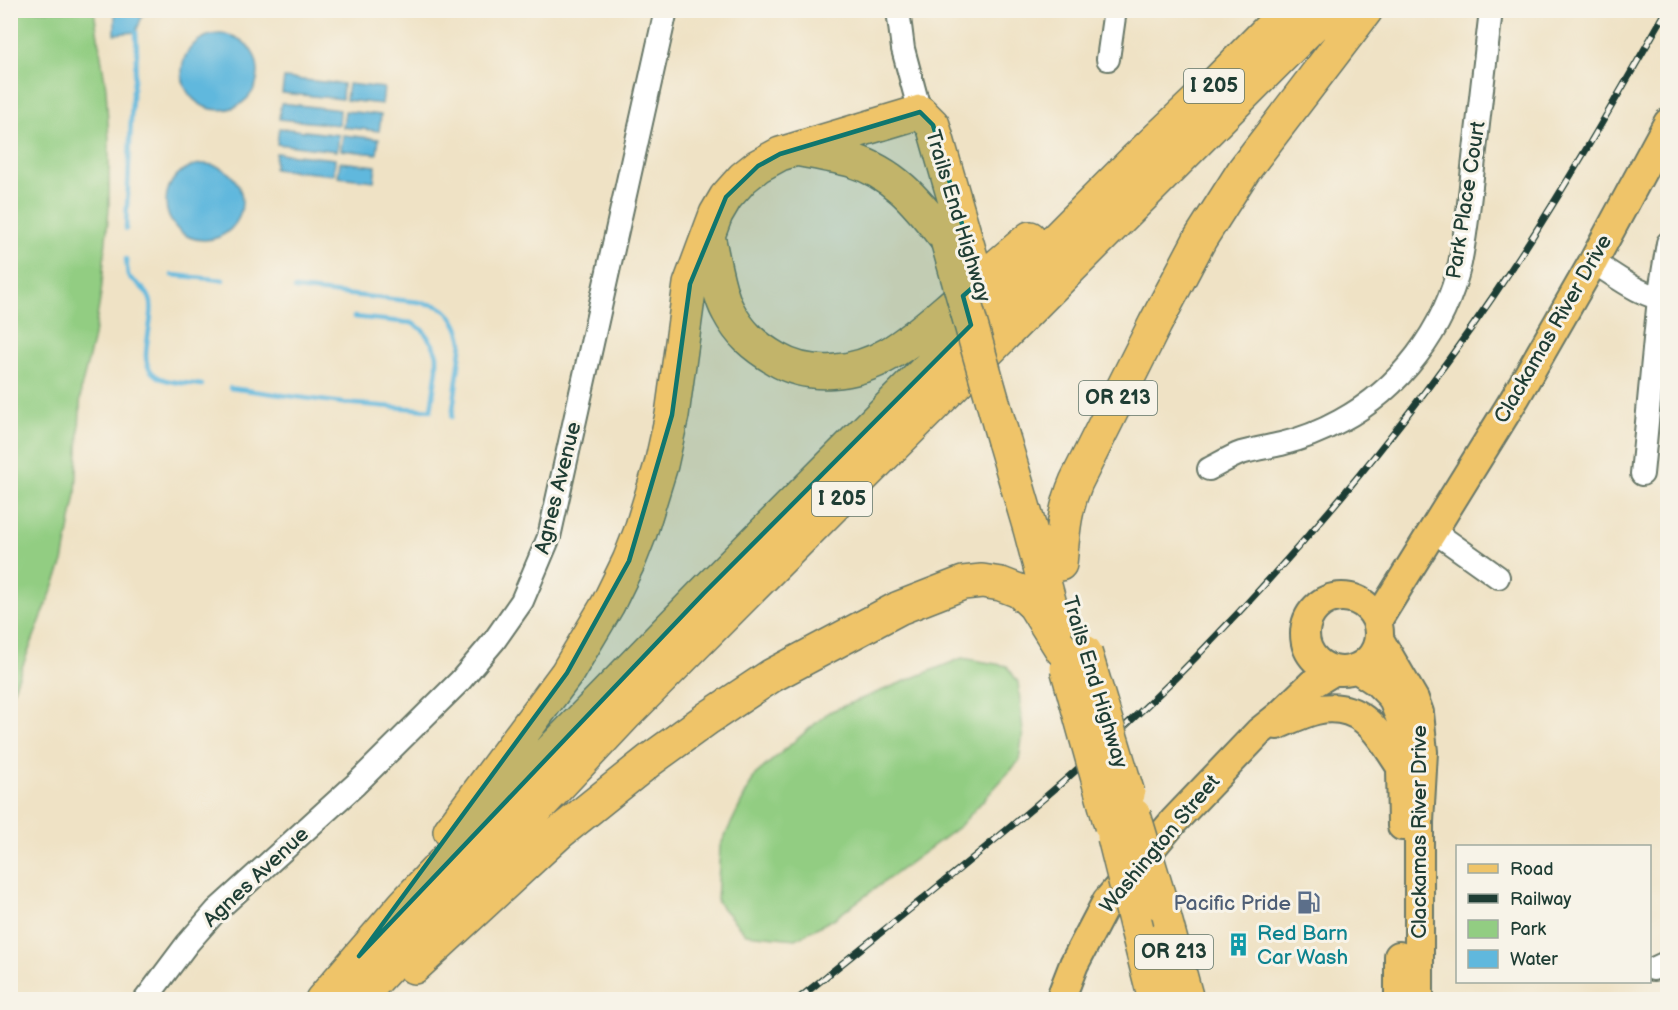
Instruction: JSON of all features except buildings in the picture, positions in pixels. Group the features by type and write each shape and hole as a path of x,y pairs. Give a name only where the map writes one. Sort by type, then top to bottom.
{"highway":[{"name":"I 205","path":"322,999 404,905 472,832 704,593 1137,158 1288,10"},
{"name":"I 205","path":"359,996 627,713 1328,10"},
{"name":"OR 213","path":"1060,564 1065,517 1071,495 1195,248 1244,170 1366,10"},
{"path":"359,956 567,672 608,604 624,572 640,533 661,465 672,415 690,284 716,214 726,197 743,178 758,166 780,154 920,112"},
{"name":"Trails End Highway","path":"920,112 916,126 954,232 1013,433 1060,564 1071,657"},
{"path":"797,149 853,161 883,174 954,232"},
{"path":"708,236 722,298 745,336 782,363 797,368 829,372 846,370 869,364 890,354 929,325 1066,206 1137,158"},
{"name":"Trails End Highway","path":"1013,433 1030,529 1122,818 1161,904 1187,999"},
{"path":"359,996 406,974 559,833 650,760 708,718 771,676 899,608 963,582 982,580 1001,584 1019,591 1034,605 1071,657"},
{"name":"Trails End Highway","path":"1122,818 1137,929 1155,999"}],"main road":[{"name":"Clackamas River Drive","path":"1346,669 1365,663 1372,656 1378,630 1432,530 1515,398 1593,262 1668,123"},
{"name":"Clackamas River Drive","path":"1349,598 1378,582 1432,530"},
{"name":"Clackamas River Drive","path":"1399,999 1401,767 1405,730 1392,697 1377,682 1346,669 1325,666 1316,660 1309,650 1305,639 1310,616 1326,600 1338,597 1359,600 1373,613 1378,630 1419,713 1423,752 1419,822 1419,999"},
{"name":"Washington Street","path":"1259,732 1269,710 1298,672 1309,650"},
{"name":"Washington Street","path":"1060,999 1074,964 1107,901 1174,821 1259,732 1312,684 1346,669"},
{"path":"1259,732 1315,710 1339,708 1359,715 1372,726 1401,767"}],"street":[{"name":"Agnes Avenue","path":"145,999 187,944 216,911 358,782 460,681 494,641 522,601 549,537 666,10"},
{"path":"898,10 903,49 920,112"},
{"path":"1108,59 1114,10"},
{"name":"Park Place Court","path":"1209,469 1241,453 1282,444 1320,431 1354,414 1396,380 1427,341 1453,288 1459,264 1467,217 1491,10"},
{"path":"1642,474 1668,243"},
{"path":"1593,262 1637,289 1663,299"},
{"path":"1432,530 1498,577"}],"highlighted area":[{"path":"920,112 933,125 979,282 963,296 971,325 704,593 359,956 567,673 629,561 672,415 690,284 726,197 758,166 780,154"}],"green space":[{"path":"11,10 94,11 106,88 109,208 101,294 93,341 81,388 76,494 63,562 11,696"},
{"path":"962,658 1007,666 1018,682 1023,732 1019,761 960,826 835,918 796,939 746,934 717,902 720,846 755,775 829,712"}],"water":[{"path":"115,11 144,11 136,32 115,34"},
{"path":"220,34 234,37 247,45 255,58 258,72 255,86 247,99 234,107 220,110 206,107 193,99 185,86 182,72 185,58 193,45 206,37"},
{"path":"284,78 343,84 342,99 282,93"},
{"path":"348,84 384,88 382,104 346,100"},
{"path":"281,103 340,110 339,125 279,119"},
{"path":"345,111 381,115 379,131 343,127"},
{"path":"279,128 339,135 337,151 277,144"},
{"path":"343,135 379,139 377,154 341,150"},
{"path":"276,153 335,159 334,175 274,169"},
{"path":"340,162 376,166 374,181 338,177"},
{"path":"204,164 218,167 231,175 239,188 242,202 239,216 231,229 218,237 204,240 190,237 177,229 169,216 166,202 169,188 177,175 190,167"}],"waterway":[{"path":"126,229 132,98 137,54 136,32"},
{"path":"126,259 128,276 146,292 151,302 146,356 152,372 166,380 202,385"},
{"path":"172,275 223,280"},
{"path":"295,289 419,302 438,306 447,312 457,326 462,342 452,417"},
{"path":"230,388 342,403 431,410 437,355 423,330 412,323 354,317"}],"railway":[{"path":"797,1000 1053,791 1197,656 1284,563 1406,417 1481,314 1555,200 1667,10"}],"place":[{"name":"Pacific Pride","path":"1309,903"},
{"name":"Red Barn Car Wash","path":"1239,945"}]}
